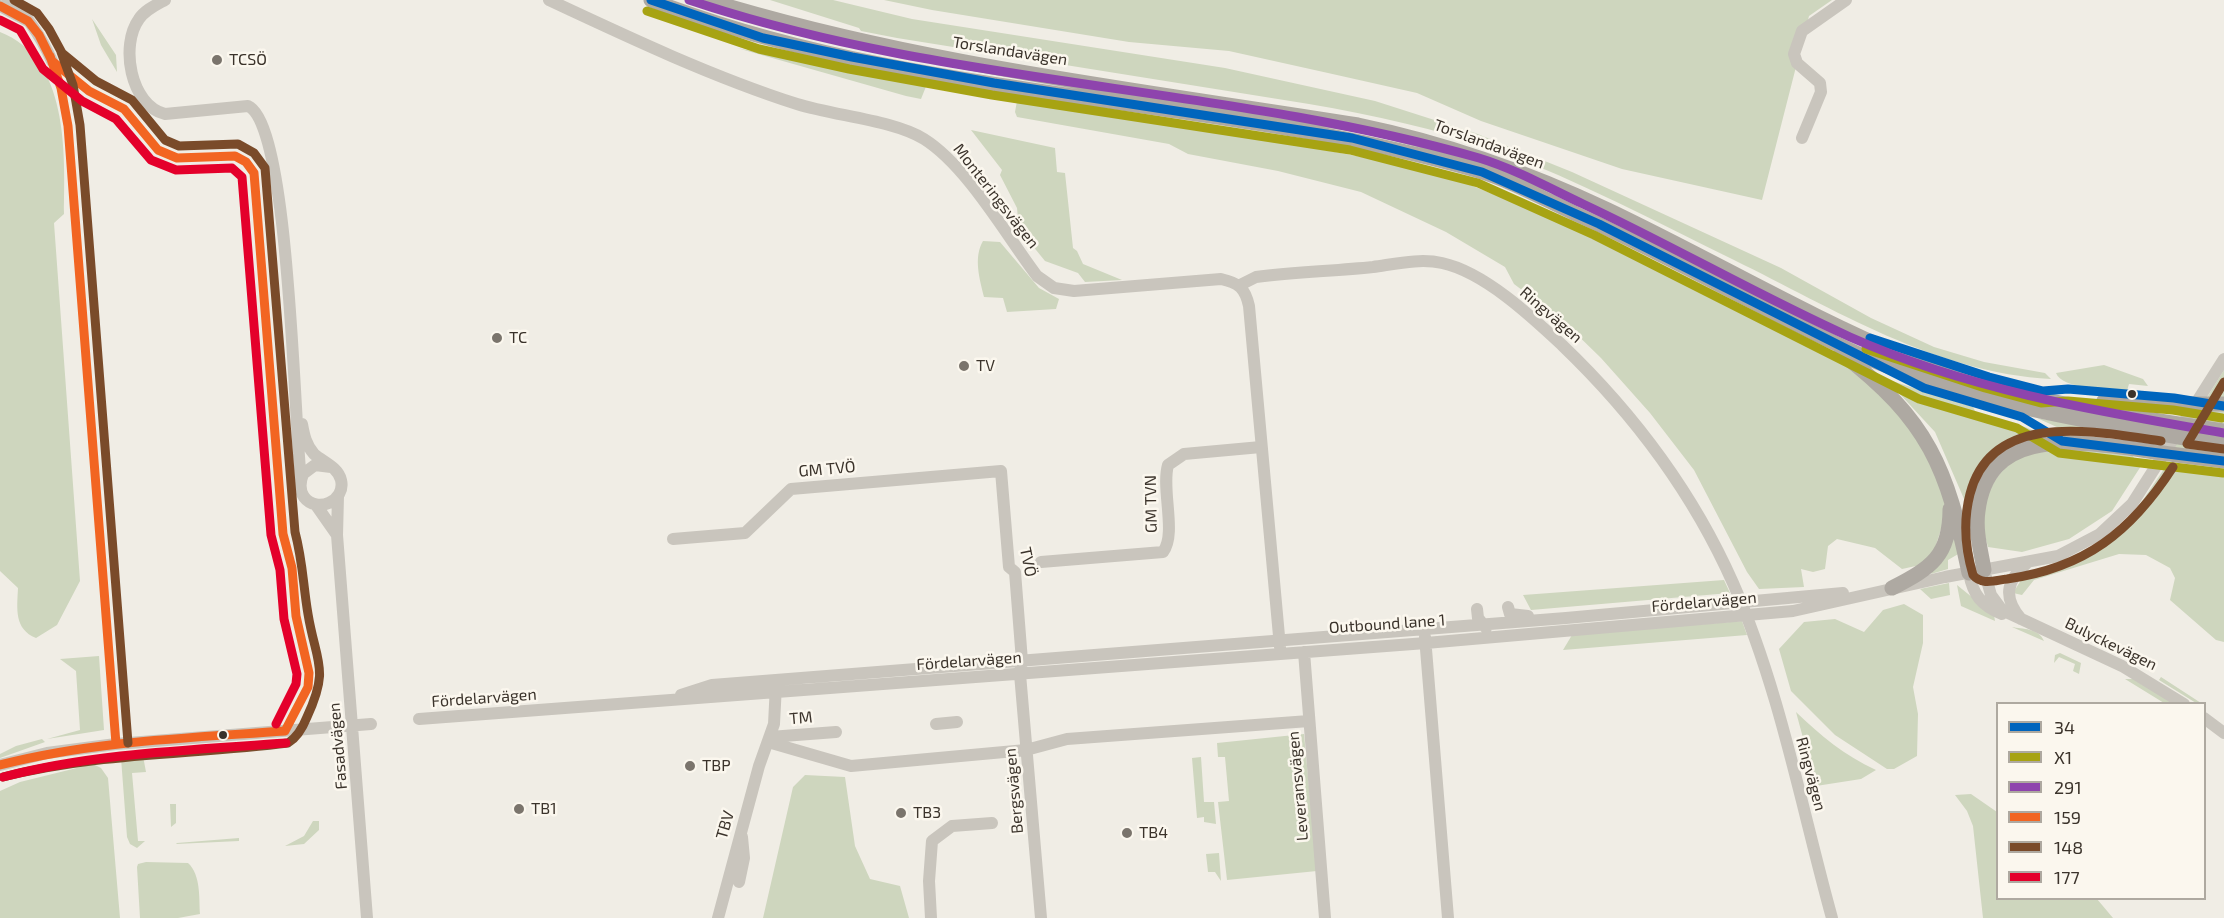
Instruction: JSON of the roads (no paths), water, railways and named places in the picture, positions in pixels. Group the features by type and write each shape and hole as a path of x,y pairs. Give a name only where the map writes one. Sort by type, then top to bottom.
{"main road":[{"name":"Torslandavägen","path":"651,0 763,38 864,60 994,83 1352,138 1482,172 1599,224 1877,362 1971,395 2040,413 2224,445"},
{"name":"Torslandavägen","path":"706,0 801,27 915,54 1358,124 1419,138 1488,160 1607,210 1855,334 1933,368 2008,391 2085,408 2224,431"},
{"path":"1789,320 1836,349 1881,384 1905,411 1926,441 1950,494 1969,573"},
{"path":"1855,334 1989,377 2065,396 2118,403 2224,404"},
{"path":"1984,570 1977,528 1979,502 1994,472 2020,451 2048,442 2078,442 2224,461"},
{"path":"1892,588 1923,572 1940,555 1948,532 1950,494"}],"street":[{"path":"8,0 21,9 39,35 52,62"},
{"path":"165,0 139,19 134,29 131,46 132,77 136,90 151,107 162,113 248,106 255,109 261,117 280,197 296,406 296,436 303,495 316,505 337,535"},
{"name":"Monteringsvägen","path":"549,0 751,87 821,111 909,132 925,140 956,167 1037,276 1054,288 1081,291 1221,279 1240,285"},
{"path":"1802,138 1821,93 1820,83 1797,63 1794,54 1802,31 1846,0"},
{"path":"0,6 28,21"},
{"name":"Ringvägen","path":"1240,285 1256,277 1394,264 1438,262 1460,268 1526,312 1618,403 1682,487 1733,584 1766,670 1832,918"},
{"path":"1240,285 1246,291 1249,306 1279,645"},
{"name":"Fördelarvägen","path":"1425,633 1516,635 1793,611 1892,588 2058,556 2100,534 2125,512 2221,365"},
{"path":"296,406 307,445 331,467"},
{"name":"GM TVN","path":"1041,562 1163,552 1169,537 1165,484 1168,465 1184,454 1261,447"},
{"path":"301,480 312,466 322,464 331,467"},
{"name":"Fasadvägen","path":"331,467 340,478 337,535 367,918"},
{"name":"GM TVÖ","path":"673,540 745,533 791,489 1001,471"},
{"name":"TVÖ","path":"1001,471 1009,567 1015,572 1022,661"},
{"path":"316,505 329,504 338,496"},
{"path":"2017,617 2009,600 2008,587 2012,577 2027,563"},
{"name":"Bulyckevägen","path":"1984,570 1994,601 2002,610 2138,674 2181,702"},
{"name":"Bulyckevägen","path":"1969,573 1974,593 1983,604 2008,616 2017,617"},
{"name":"Fördelarvägen","path":"1460,624 1483,625 1892,588"},
{"name":"Fördelarvägen","path":"1508,607 1510,614 1539,615 1549,619"},
{"path":"1279,645 1304,652 1425,633 1460,624 1478,609 1478,618 1483,625"},
{"path":"1279,645 1425,633 1460,624"},
{"name":"Fördelarvägen","path":"1483,625 1496,632 1516,635"},
{"name":"Outbound lane 1","path":"1425,633 1496,632"},
{"path":"1425,633 1448,918"},
{"name":"Fördelarvägen","path":"419,719 658,702 1022,661 1279,645"},
{"name":"Fördelarvägen","path":"776,687 1020,674 1279,645"},
{"name":"Leveransvägen","path":"1304,652 1325,918"},
{"name":"Bergsvägen","path":"1022,661 1020,674 1041,918"},
{"name":"TBV","path":"718,918 774,724 776,687"},
{"path":"2206,719 2224,733"},
{"path":"769,740 851,766 1026,750 1067,739 1309,721"},
{"path":"936,724 957,722"},
{"path":"0,765 47,753 116,744 371,724"},
{"name":"TM","path":"769,740 836,732"},
{"path":"739,882 744,858 742,838 745,818"},
{"path":"931,918 928,881 932,841 952,826 992,824"}],"place":[{"name":"TCSÖ","path":"217,60"},
{"name":"TC","path":"497,338"},
{"name":"TV","path":"964,366"},
{"name":"TBP","path":"690,766"},
{"name":"TB1","path":"519,809"},
{"name":"TB3","path":"901,813"},
{"name":"TB4","path":"1127,833"}]}
